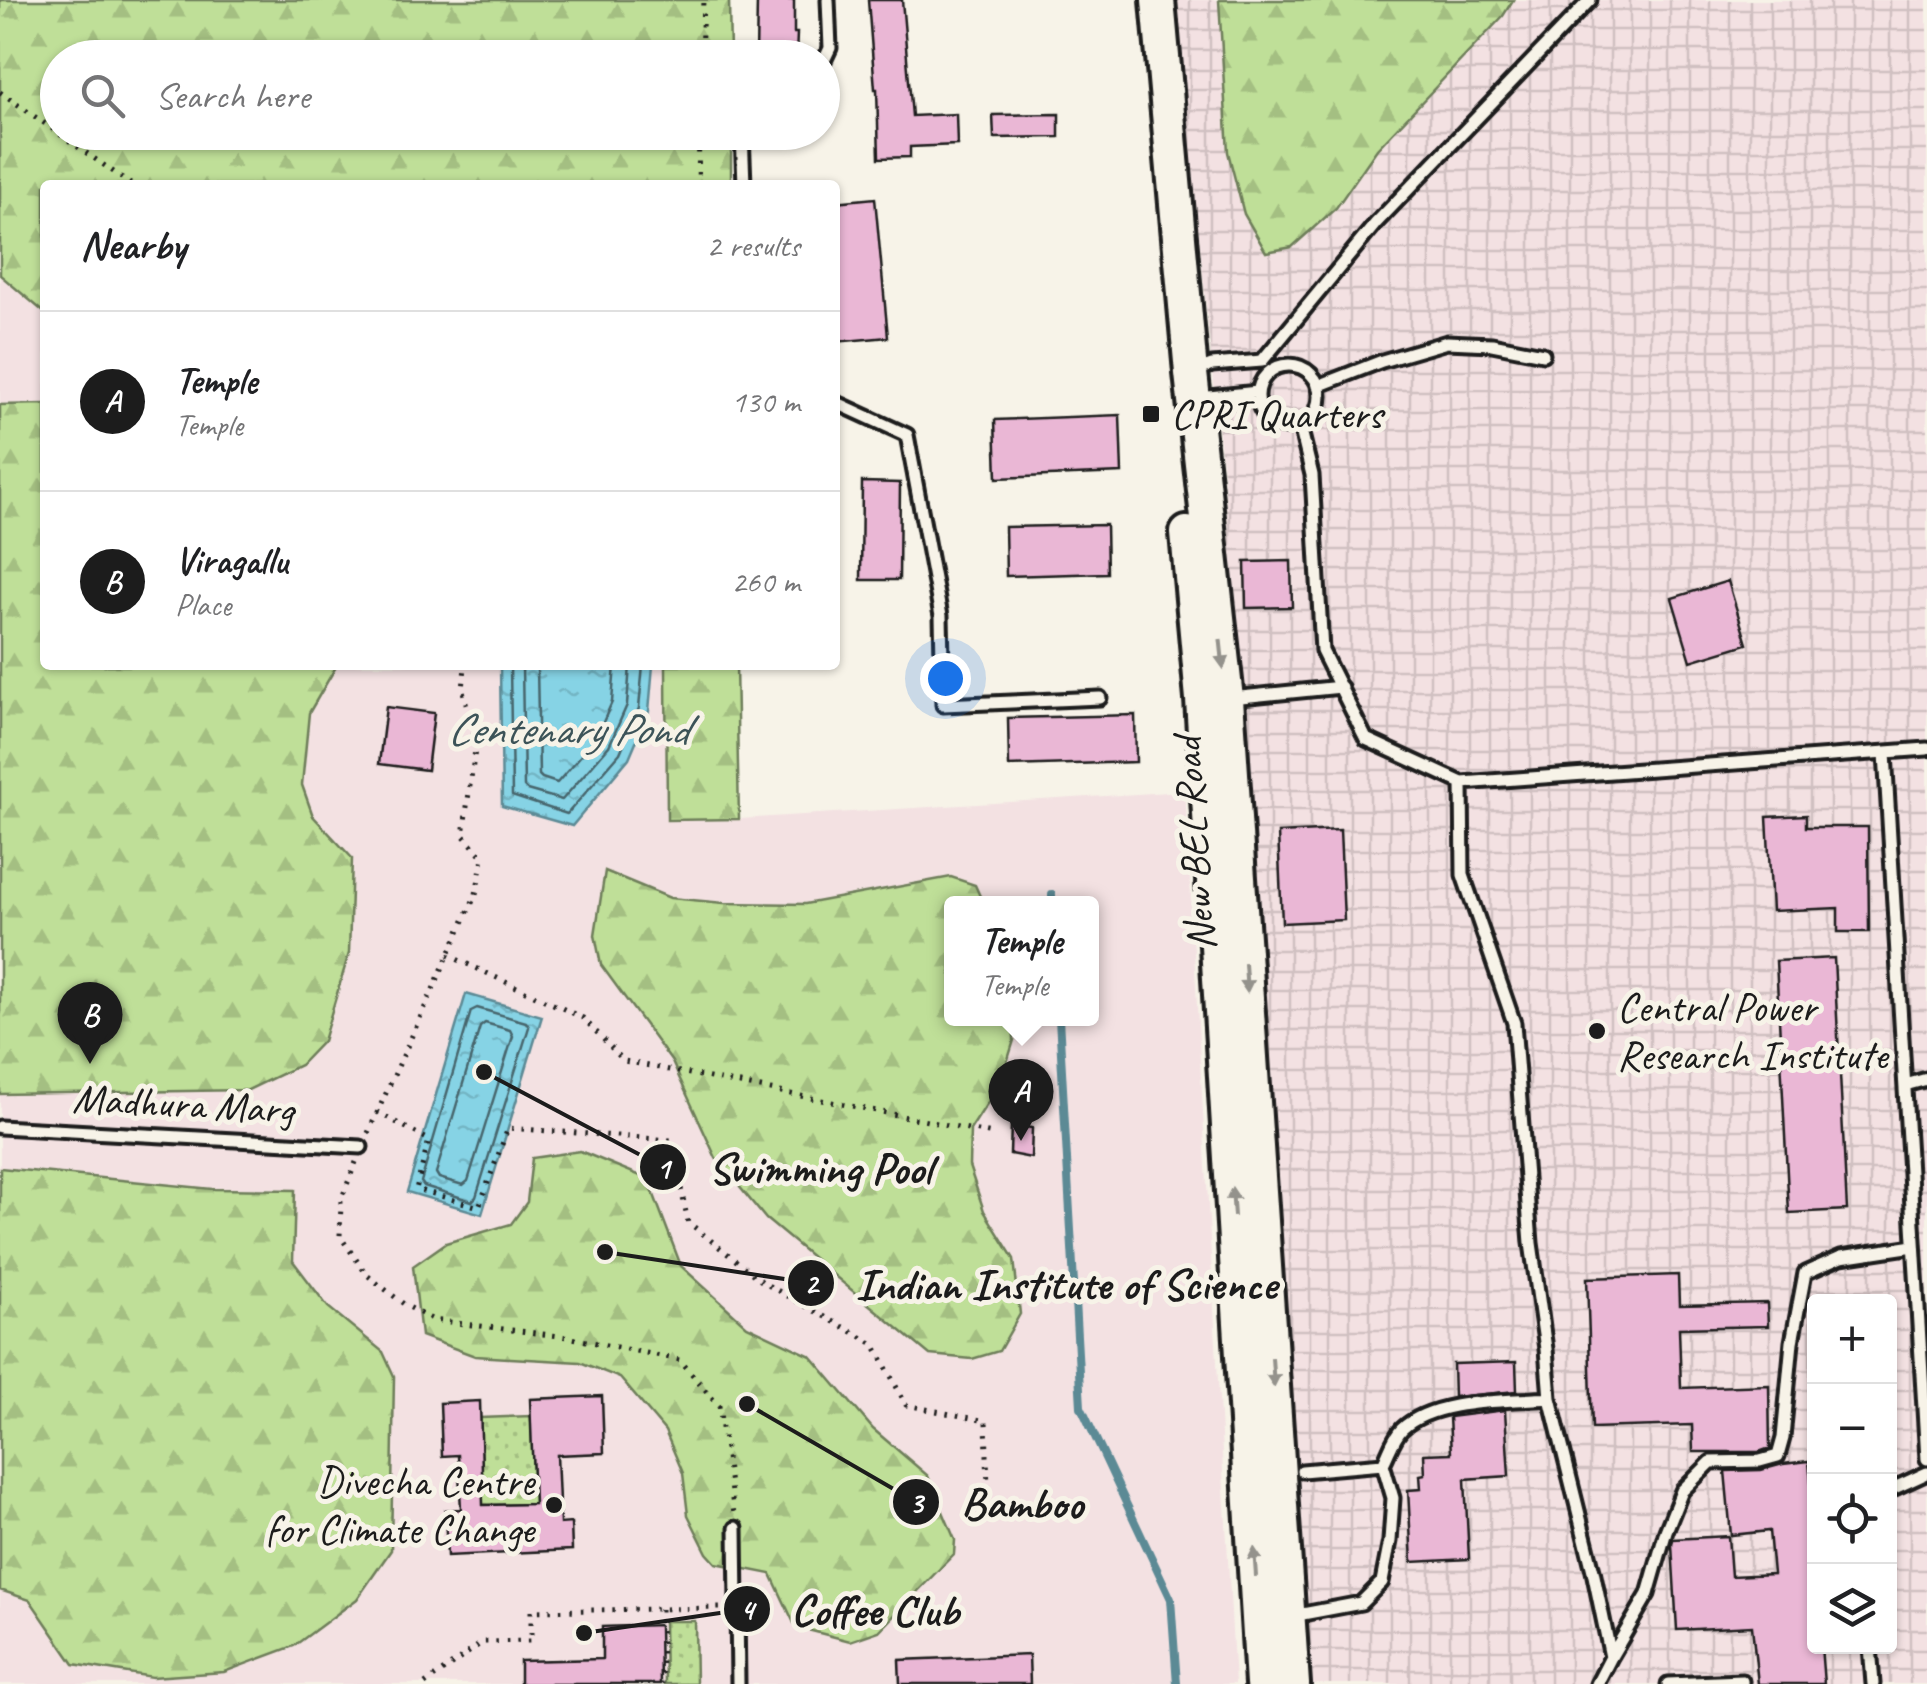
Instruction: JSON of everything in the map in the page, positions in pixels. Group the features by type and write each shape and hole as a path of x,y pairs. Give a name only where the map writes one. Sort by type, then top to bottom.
{"main road":[{"name":"New BEL Road","path":"1142,0 1214,699"},
{"name":"New BEL Road","path":"1158,0 1193,386 1214,699 1290,1617 1292,1684"},
{"path":"1214,699 1261,1672"}],"lane":[{"path":"828,0 830,40"},
{"path":"1193,386 1212,365 1262,361 1376,223 1590,0"},
{"path":"743,150 744,180"},
{"path":"1318,386 1382,361 1447,342 1492,344 1543,354"},
{"path":"1286,365 1305,370 1318,386 1319,404 1300,426 1289,428 1269,421 1258,403 1258,392 1267,374 1286,365"},
{"path":"1193,386 1258,392"},
{"path":"840,404 907,435 941,616 942,705 1100,698"},
{"path":"1300,426 1312,475 1322,650 1366,739 1462,783 1927,749"},
{"path":"1214,699 1341,688"},
{"path":"1885,753 1914,1246 1922,1299 1927,1459"},
{"path":"1462,783 1464,874 1514,1023 1531,1243 1550,1398 1611,1658"},
{"path":"1905,1085 1927,1079"},
{"name":"Madhura Marg","path":"0,1126 361,1147"},
{"path":"1597,1684 1648,1594 1682,1491 1711,1462 1778,1456 1805,1273 1841,1257 1914,1246"},
{"path":"1290,1617 1361,1603 1382,1582 1394,1498 1383,1464 1398,1432 1418,1416 1468,1404 1550,1398"},
{"path":"1302,1471 1383,1464"},
{"path":"1897,1487 1927,1474"},
{"path":"736,1528 738,1684"},
{"path":"1871,1654 1873,1684"},
{"path":"1668,1684 1742,1684"}],"path":[{"path":"702,40 703,0"},
{"path":"0,92 40,120"},
{"path":"82,150 125,180"},
{"path":"698,180 699,150"},
{"path":"465,670 464,692 476,743 464,835 483,857 476,894 361,1147 341,1200 340,1236 367,1275 433,1320 567,1337 680,1360 719,1406 736,1528"},
{"path":"448,955 582,1018 624,1062 994,1134"},
{"path":"377,1112 429,1140 416,1190 479,1207 508,1128 671,1140 688,1222 764,1283 874,1344 906,1405 986,1421 988,1490"},
{"path":"426,1684 483,1642 531,1641 531,1611 738,1608"},
{"path":"661,1609 662,1684"}],"shaded area":[{"path":"0,0 729,0 730,40 40,40 40,150 731,150 731,180 40,180 40,670 736,670 740,819 1185,791 1235,1684 0,1684"},
{"name":"Central Power Research Institute","path":"1175,0 1927,0 1927,1684 1308,1684 1245,691"}],"green space":[{"path":"0,0 729,0 730,40 40,40 40,150 731,150 731,180 40,180 40,309 0,275"},
{"path":"1219,0 1513,0 1503,16 1377,149 1336,208 1292,247 1266,252 1244,214 1228,152"},
{"path":"40,404 40,670 334,670 309,713 302,785 313,816 352,858 349,953 323,1041 300,1065 248,1090 0,1094 0,405"},
{"path":"666,670 736,670 739,819 667,820"},
{"path":"605,871 670,898 724,903 805,904 951,877 975,885 980,896 944,896 944,1026 1013,1026 1014,1040 1001,1082 970,1130 969,1166 984,1211 1014,1259 1020,1314 999,1351 972,1359 930,1355 766,1219 716,1158 672,1062 601,965 595,935"},
{"path":"580,1151 648,1179 681,1266 747,1326 811,1356 873,1429 928,1476 955,1540 954,1554 879,1631 850,1641 808,1630 794,1623 771,1574 716,1563 688,1515 683,1473 665,1431 620,1378 580,1362 475,1356 421,1336 413,1266 446,1243 511,1224 527,1202 532,1158"},
{"path":"0,1168 212,1189 295,1190 293,1261 328,1307 383,1352 394,1376 391,1550 357,1599 294,1646 224,1672 152,1677 74,1664 30,1600 0,1590"},
{"path":"531,1416 534,1504 483,1505 480,1418"},
{"path":"664,1621 695,1621 696,1684 665,1684"}],"water":[{"name":"Centenary Pond","path":"500,670 653,670 649,711 629,758 572,826 502,806"},
{"path":"466,994 542,1016 482,1214 407,1192"}],"building":[{"path":"757,0 794,0 797,40 756,40"},
{"path":"868,0 902,0 912,116 956,114 957,145 910,147 910,157 879,158"},
{"path":"1059,114 1059,137 994,138 993,115"},
{"path":"875,198 888,337 840,342 840,202"},
{"path":"1120,415 1122,473 997,478 995,420"},
{"path":"862,482 900,483 899,580 861,580"},
{"path":"1106,525 1107,573 1006,576 1005,527"},
{"path":"1291,561 1292,607 1246,608 1245,562"},
{"path":"1728,581 1747,644 1691,661 1672,598"},
{"path":"386,707 434,713 427,770 379,764"},
{"path":"1135,715 1136,762 1009,766 1008,718"},
{"path":"1806,815 1806,827 1868,827 1869,932 1838,932 1838,908 1772,911 1767,817"},
{"path":"1340,830 1344,920 1282,923 1278,833"},
{"path":"1834,958 1847,1210 1789,1213 1776,961"},
{"path":"1011,1125 1032,1128 1031,1158 1010,1154"},
{"path":"1678,1275 1679,1305 1767,1303 1768,1326 1679,1328 1681,1388 1769,1385 1770,1448 1759,1452 1693,1452 1692,1425 1592,1428 1587,1278"},
{"path":"1516,1362 1517,1391 1454,1397 1453,1364"},
{"path":"602,1396 604,1453 557,1455 560,1524 571,1523 572,1550 447,1556 445,1510 461,1509 458,1455 442,1456 440,1403 480,1401 483,1505 534,1504 530,1399"},
{"path":"1505,1410 1509,1476 1465,1479 1469,1559 1412,1562 1408,1490 1421,1489 1424,1454 1451,1453 1449,1417"},
{"path":"1807,1461 1807,1654 1822,1654 1824,1684 1758,1684 1752,1626 1677,1630 1673,1539 1728,1536 1731,1576 1773,1574 1769,1531 1731,1535 1725,1471 1761,1470"},
{"path":"659,1625 660,1684 520,1684 520,1661 602,1659 602,1627"},
{"path":"1029,1655 1030,1684 900,1684 899,1660"}],"waterway":[{"path":"1059,1026 1081,1407 1171,1599 1177,1684"}],"place":[{"name":"CPRI Quarters","path":"1151,414"},
{"name":"Central Power Research Institute","path":"1597,1031"},
{"name":"Viragallu","path":"90,1064"},
{"name":"Swimming Pool","path":"484,1072"},
{"name":"Temple","path":"1021,1141"},
{"name":"Indian Institute of Science","path":"605,1252"},
{"name":"Bamboo","path":"747,1404"},
{"name":"Divecha Centre for Climate Change","path":"554,1505"},
{"name":"Coffee Club","path":"584,1633"}]}
